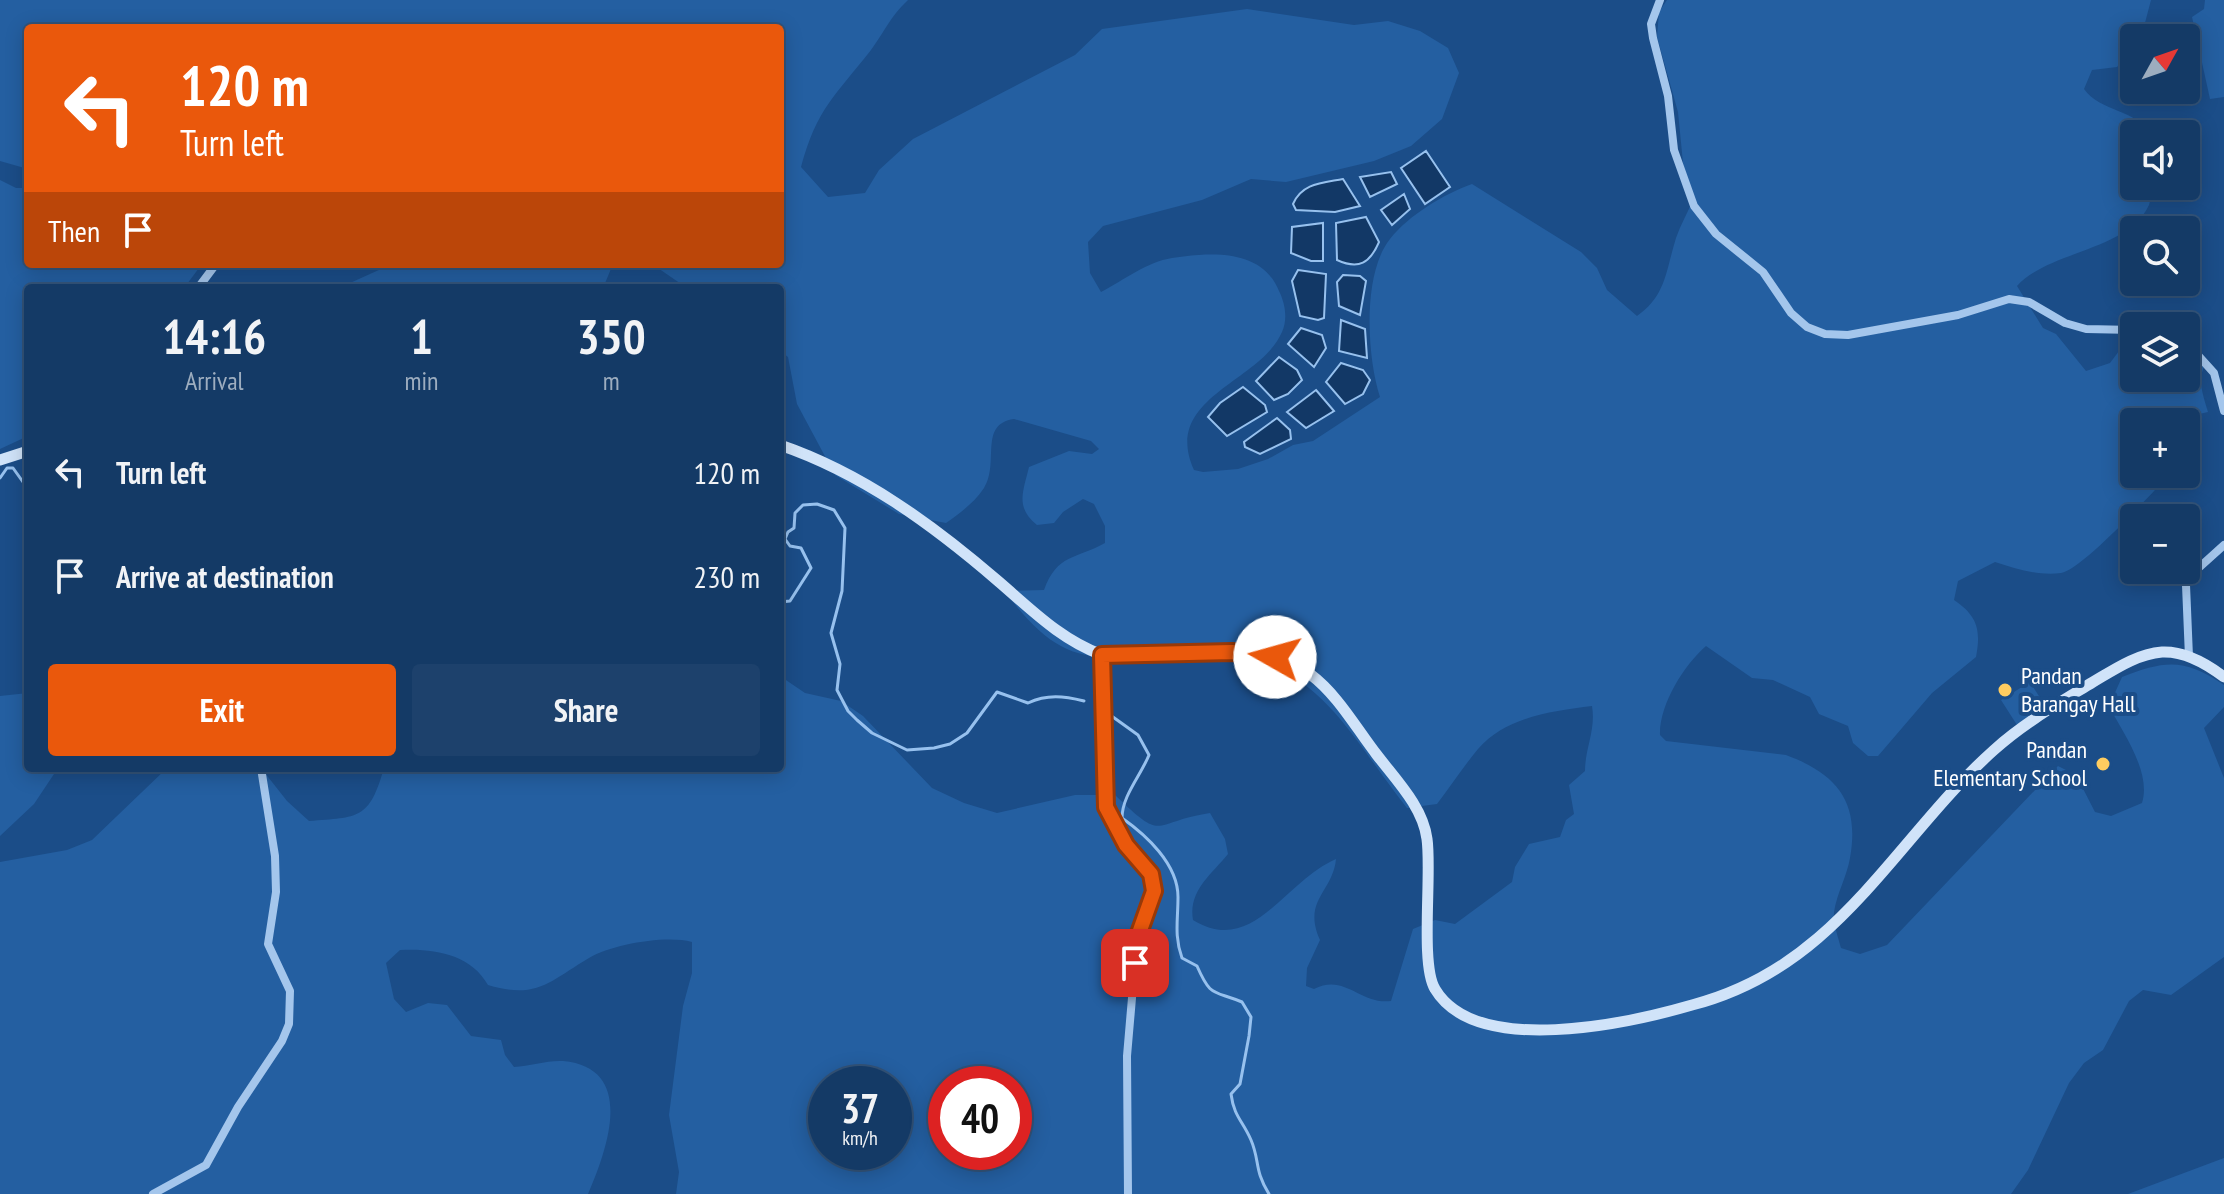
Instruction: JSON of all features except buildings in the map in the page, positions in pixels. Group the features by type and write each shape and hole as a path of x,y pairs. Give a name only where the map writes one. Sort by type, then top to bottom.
{"street":[{"path":"1660,0 1651,24 1653,38 1668,96 1674,150 1689,195 1707,226 1751,259 1791,313 1807,327 1825,334 1848,335 1958,315 2009,299 2029,302 2065,323 2086,329 2120,330"},
{"path":"2200,358 2214,373 2224,411"},
{"path":"784,447 834,466 902,506 1067,640 1102,655 1204,652 1260,655 1296,665 1312,676 1342,707 1401,787 1424,826 1430,913 1429,968 1435,989 1446,1002 1473,1019 1507,1028 1611,1025 1691,1006 1773,971 1827,929 1875,882 1974,770 2014,734 2122,664 2159,652 2189,657 2224,677"},
{"path":"0,460 24,452"},
{"path":"2200,564 2224,545"},
{"path":"2186,584 2189,657"},
{"path":"1102,655 1106,807 1126,845 1151,874 1154,891 1138,936 1127,1056 1128,1194"},
{"path":"153,1194 206,1165 238,1107 282,1041 289,1024 290,991 268,944 276,892 275,856 262,772"}],"shaded area":[{"path":"0,0 908,0 828,104 807,147 801,167 828,197 865,193 879,170 913,139 1075,55 1102,29 1247,9 1354,25 1388,21 1420,31 1448,48 1459,73 1442,119 1411,146 1374,161 1286,182 1251,179 1202,200 1103,226 1088,242 1090,273 1101,292 1154,263 1203,255 1234,256 1261,267 1279,291 1285,322 1271,350 1217,393 1191,425 1187,445 1194,470 1203,472 1238,469 1268,459 1293,445 1313,441 1380,397 1372,360 1370,316 1371,294 1381,254 1398,230 1417,214 1450,193 1472,184 1581,252 1597,268 1607,290 1637,316 1647,308 1664,282 1676,238 1692,202 1685,183 1678,112 1657,37 1659,12 1667,0 2151,0 2145,24 2120,24 2120,63 2117,67 2092,70 2084,89 2099,102 2136,120 2120,120 2120,200 2150,200 2149,205 2142,216 2120,216 2120,234 2031,274 2017,286 2043,328 2056,334 2086,371 2110,363 2120,350 2120,392 2200,392 2200,363 2204,367 2201,384 2208,412 2200,414 2200,408 2120,408 2120,488 2157,488 2142,504 2120,504 2120,527 2071,569 2044,574 1995,562 1958,581 1954,600 1968,612 1976,625 1976,657 1932,693 1878,756 1868,756 1853,743 1848,726 1819,714 1810,697 1773,680 1752,678 1706,646 1674,686 1664,711 1660,735 1666,741 1786,755 1819,771 1831,781 1848,806 1852,838 1849,865 1834,912 1835,925 1841,948 1860,954 1887,945 2058,766 2076,775 2095,812 2111,816 2142,803 2143,778 2139,764 2106,701 2113,697 2122,677 2137,671 2174,664 2198,670 2224,685 2224,707 2204,728 2224,778 2224,957 2171,995 2143,990 2129,1001 2103,1050 2084,1063 2069,1083 2028,1170 2011,1194 676,1194 679,1172 669,1115 683,1006 692,973 692,942 668,940 640,942 599,953 553,981 519,990 488,985 472,966 438,952 400,950 386,963 394,999 406,1012 428,1003 447,1005 471,1036 501,1040 505,1055 514,1067 563,1061 586,1067 601,1079 609,1095 608,1135 588,1194 0,1194 0,862 67,850 92,840 163,772 264,772 287,801 309,821 340,818 360,812 373,798 383,772 784,772 784,679 805,693 841,701 863,716 932,788 964,803 997,813 1075,795 1115,795 1143,820 1159,826 1210,813 1225,839 1228,854 1202,884 1192,910 1193,920 1214,929 1233,929 1251,923 1317,870 1336,859 1330,880 1316,905 1315,926 1320,940 1307,968 1306,986 1314,989 1335,985 1370,999 1391,1001 1413,929 1435,920 1455,924 1512,882 1515,867 1529,844 1560,837 1566,820 1574,814 1569,785 1585,771 1593,715 1592,706 1561,710 1530,717 1502,729 1478,749 1437,804 1407,808 1334,712 1290,674 1263,662 1233,656 1160,658 1158,653 1091,656 1058,644 1026,617 1009,597 1010,591 1044,590 1061,564 1105,543 1105,526 1094,504 1083,499 1063,512 1054,523 1037,525 1030,518 1022,499 1029,467 1069,451 1092,454 1099,449 1091,441 1014,419 1003,422 993,436 984,488 946,523 899,514 835,475 797,404 788,357 784,354 784,284 681,284 658,268 784,268 784,24 24,24 24,168 0,161"},
{"path":"2205,0 2224,0 2224,97 2210,99 2200,53 2200,24 2194,24 2192,17 2204,9"},
{"path":"1426,151 1450,187 1425,204 1401,168"},
{"path":"1391,172 1397,184 1370,197 1360,177"},
{"path":"1343,179 1360,206 1335,212 1296,210 1293,204 1307,188"},
{"path":"0,180 16,188 24,188 24,268 199,268 187,284 24,284 24,438 0,449"},
{"path":"1404,194 1410,209 1392,225 1381,210"},
{"path":"1366,217 1379,242 1372,255 1358,264 1337,260 1336,223"},
{"path":"1323,223 1323,261 1311,261 1291,253 1292,227"},
{"path":"611,268 605,284 348,284 381,269"},
{"path":"1298,270 1326,274 1324,318 1318,320 1300,316 1292,281"},
{"path":"1343,275 1360,276 1366,281 1360,315 1339,306 1337,282"},
{"path":"1341,320 1365,329 1367,358 1339,351"},
{"path":"1301,328 1322,335 1326,348 1314,367 1288,344"},
{"path":"1279,357 1297,370 1302,380 1288,394 1274,400 1256,381"},
{"path":"1341,363 1363,370 1370,380 1363,394 1345,404 1326,382"},
{"path":"1243,387 1265,405 1267,412 1227,436 1208,417 1220,403"},
{"path":"1316,390 1334,411 1306,428 1287,412"},
{"path":"1277,418 1290,430 1291,439 1260,454 1245,447 1244,442"},
{"path":"2030,682 2046,707 2017,725 2001,700"},
{"path":"24,693 24,772 55,772 34,804 0,836 0,696"},
{"path":"2224,1158 2224,1194 2128,1194"}],"waterway":[{"path":"0,478 7,468 13,468 24,483"},
{"path":"784,602 790,601 811,568 801,548 790,546 785,539 794,528 795,513 803,505 817,504 834,510 845,528 842,591 831,633 840,664 837,690 848,711 872,733 907,750 934,748 950,744 967,733 997,692 1028,703 1056,697 1084,701"},
{"path":"1106,712 1138,735 1149,755 1128,794 1122,818 1150,842 1173,873 1177,885 1177,935 1182,958 1197,966 1214,992 1242,1002 1251,1017 1240,1084 1231,1094 1269,1194"}],"place":[{"name":"Pandan Barangay Hall","path":"2005,690"},
{"name":"Pandan Elementary School","path":"2103,764"}],"route":[{"path":"1135,963 1138,936 1154,891 1151,874 1126,845 1106,807 1102,655 1232,652 1275,657"}]}
